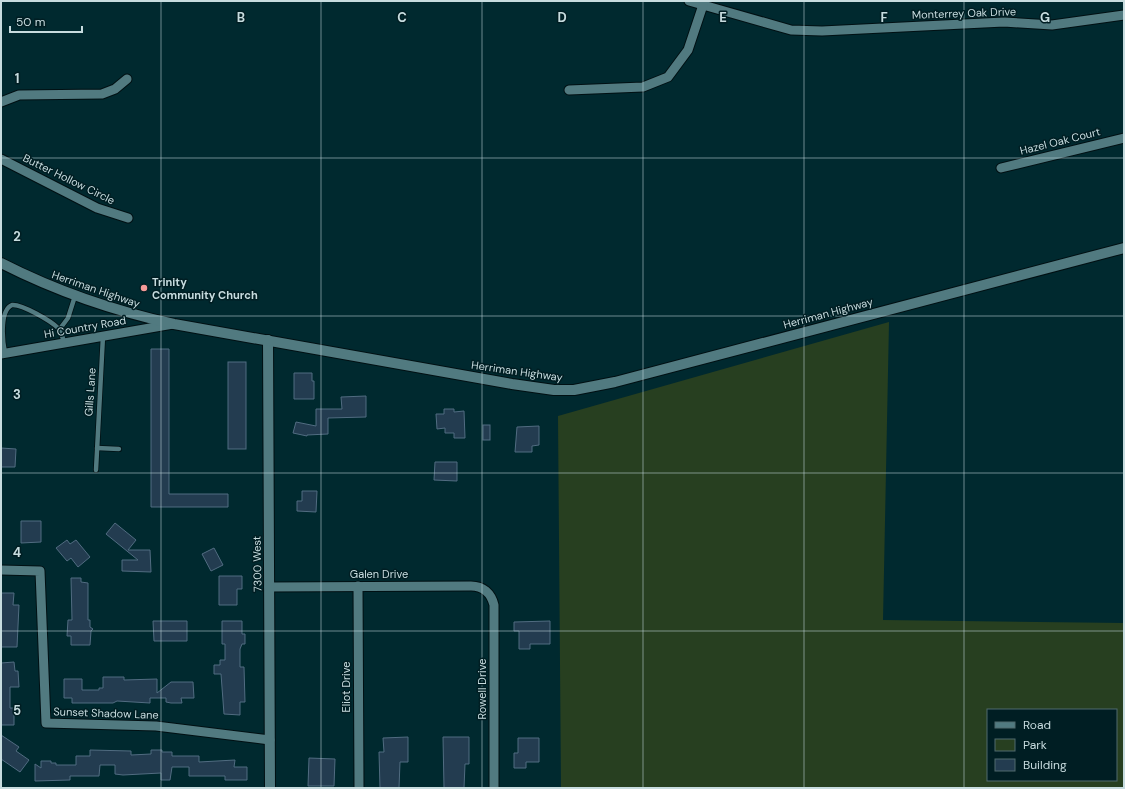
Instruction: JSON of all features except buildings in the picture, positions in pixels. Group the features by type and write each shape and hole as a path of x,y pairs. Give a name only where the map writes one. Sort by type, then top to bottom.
{"main road":[{"name":"Herriman Highway","path":"1,263 75,296 127,313 174,324 512,384 554,390 574,390 622,380 1124,248"},
{"name":"7300 West","path":"268,340 270,788"}],"street":[{"name":"Monterrey Oak Drive","path":"689,1 791,30 822,31 1004,22 1052,25 1124,15"},
{"path":"569,90 643,87 668,77 688,50 703,5"},
{"path":"1,102 19,95 102,94 115,89 127,79"},
{"name":"Hazel Oak Court","path":"1002,168 1124,138"},
{"name":"Butter Hollow Circle","path":"1,159 97,208 128,218"},
{"name":"Hi Country Road","path":"3,354 174,324"},
{"name":"Sunset Shadow Lane","path":"1,570 40,571 46,723 156,726 270,740"},
{"name":"Galen Drive","path":"269,586 471,586 479,587 487,592"},
{"name":"Eliot Drive","path":"358,586 359,788"},
{"name":"Rowell Drive","path":"487,592 494,605 494,788"}],"lane":[{"path":"59,330 68,318 75,296"},
{"path":"3,354 1,317 4,310 9,306 16,304 24,307 59,330 64,343"},
{"name":"Gills Lane","path":"96,470 103,336"},
{"path":"97,448 119,449"}],"green space":[{"path":"889,322 883,620 1124,623 1124,788 561,788 558,416"}],"place":[{"name":"Trinity Community Church","path":"144,288"}]}
